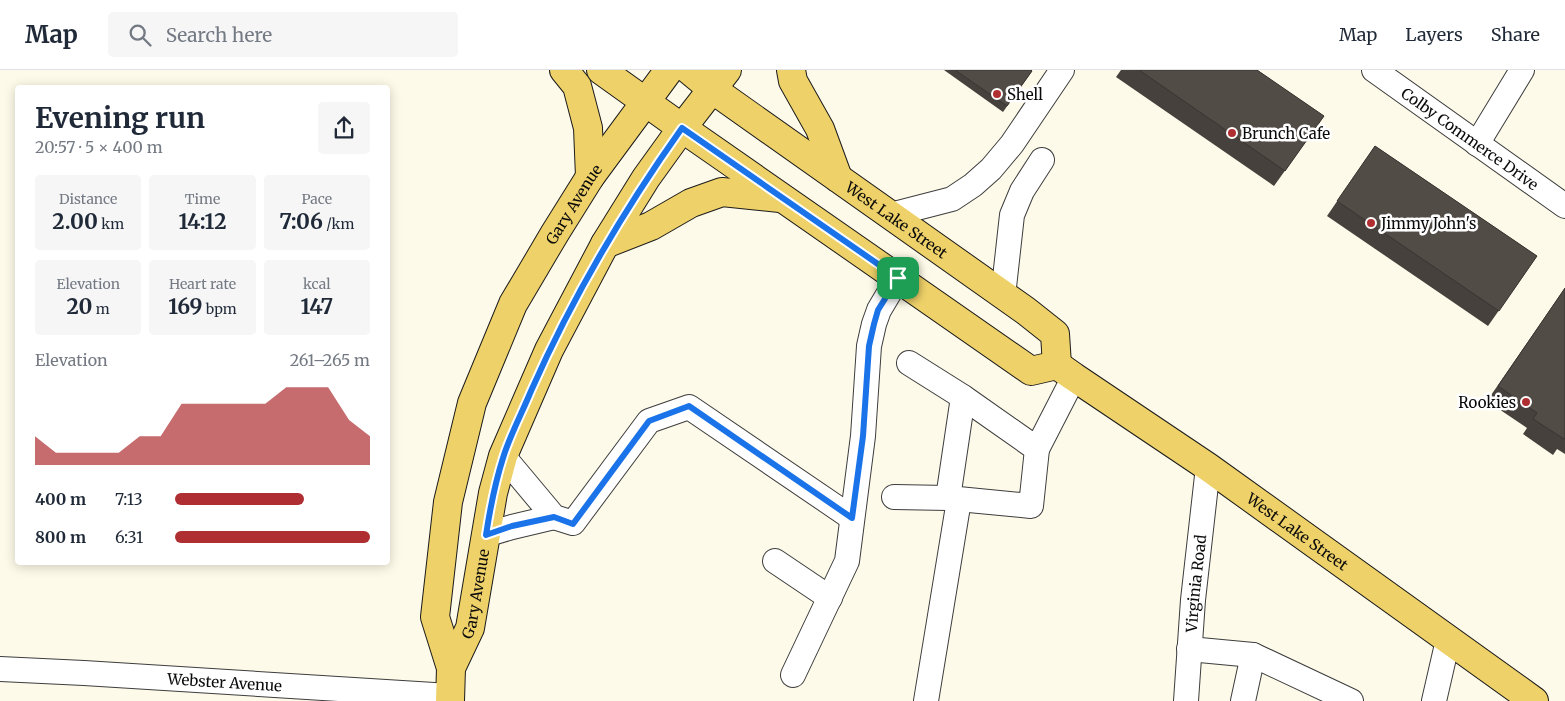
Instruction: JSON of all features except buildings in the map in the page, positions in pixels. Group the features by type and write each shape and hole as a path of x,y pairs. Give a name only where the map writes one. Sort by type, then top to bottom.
{"main road":[{"path":"564,70 577,86 588,128 590,177"},
{"path":"601,70 1031,371 1065,371"},
{"name":"Gary Avenue","path":"450,698 451,668 435,616 448,502 472,403 513,304 555,233 590,177 669,70"},
{"name":"West Lake Street","path":"689,70 719,79 838,178 1055,334 1065,371 1208,467 1534,701"},
{"path":"791,70 793,80 820,129 838,178"},
{"name":"Gary Avenue","path":"451,668 470,628 493,493 503,456 549,350 605,244 646,178 719,79"},
{"path":"605,244 651,226 691,203 722,192 782,198"}],"street":[{"path":"890,215 952,198 973,185 991,169 1012,144 1062,70"},
{"name":"Colby Commerce Drive","path":"1374,70 1565,206"},
{"path":"1477,144 1522,70"},
{"path":"1003,296 1012,215 1022,191 1042,160"},
{"path":"793,675 847,561 863,436 871,339 878,310 898,278"},
{"path":"909,363 964,397 1037,449"},
{"path":"894,497 953,499 1031,506 1037,449 1065,371"},
{"path":"926,701 953,499 964,397"},
{"path":"503,456 554,517 573,524 649,421 689,406 852,518"},
{"name":"Virginia Road","path":"1186,701 1193,600 1208,467"},
{"path":"486,535 512,526 554,517"},
{"path":"775,561 830,598"},
{"path":"1434,701 1448,640"},
{"path":"1189,649 1252,656 1351,701"},
{"path":"1243,701 1252,656"},
{"name":"Webster Avenue","path":"0,669 450,698"}],"place":[{"name":"Shell","path":"997,94"},
{"name":"Brunch Cafe","path":"1232,133"},
{"name":"Jimmy John's","path":"1371,223"},
{"name":"Rookies","path":"1526,402"}],"route":[{"path":"682,128 898,278 878,310 869,346 863,436 852,518 689,406 649,421 573,524 554,517 512,526 486,535 493,493 503,456 549,350 605,244 646,178 682,128"}]}
